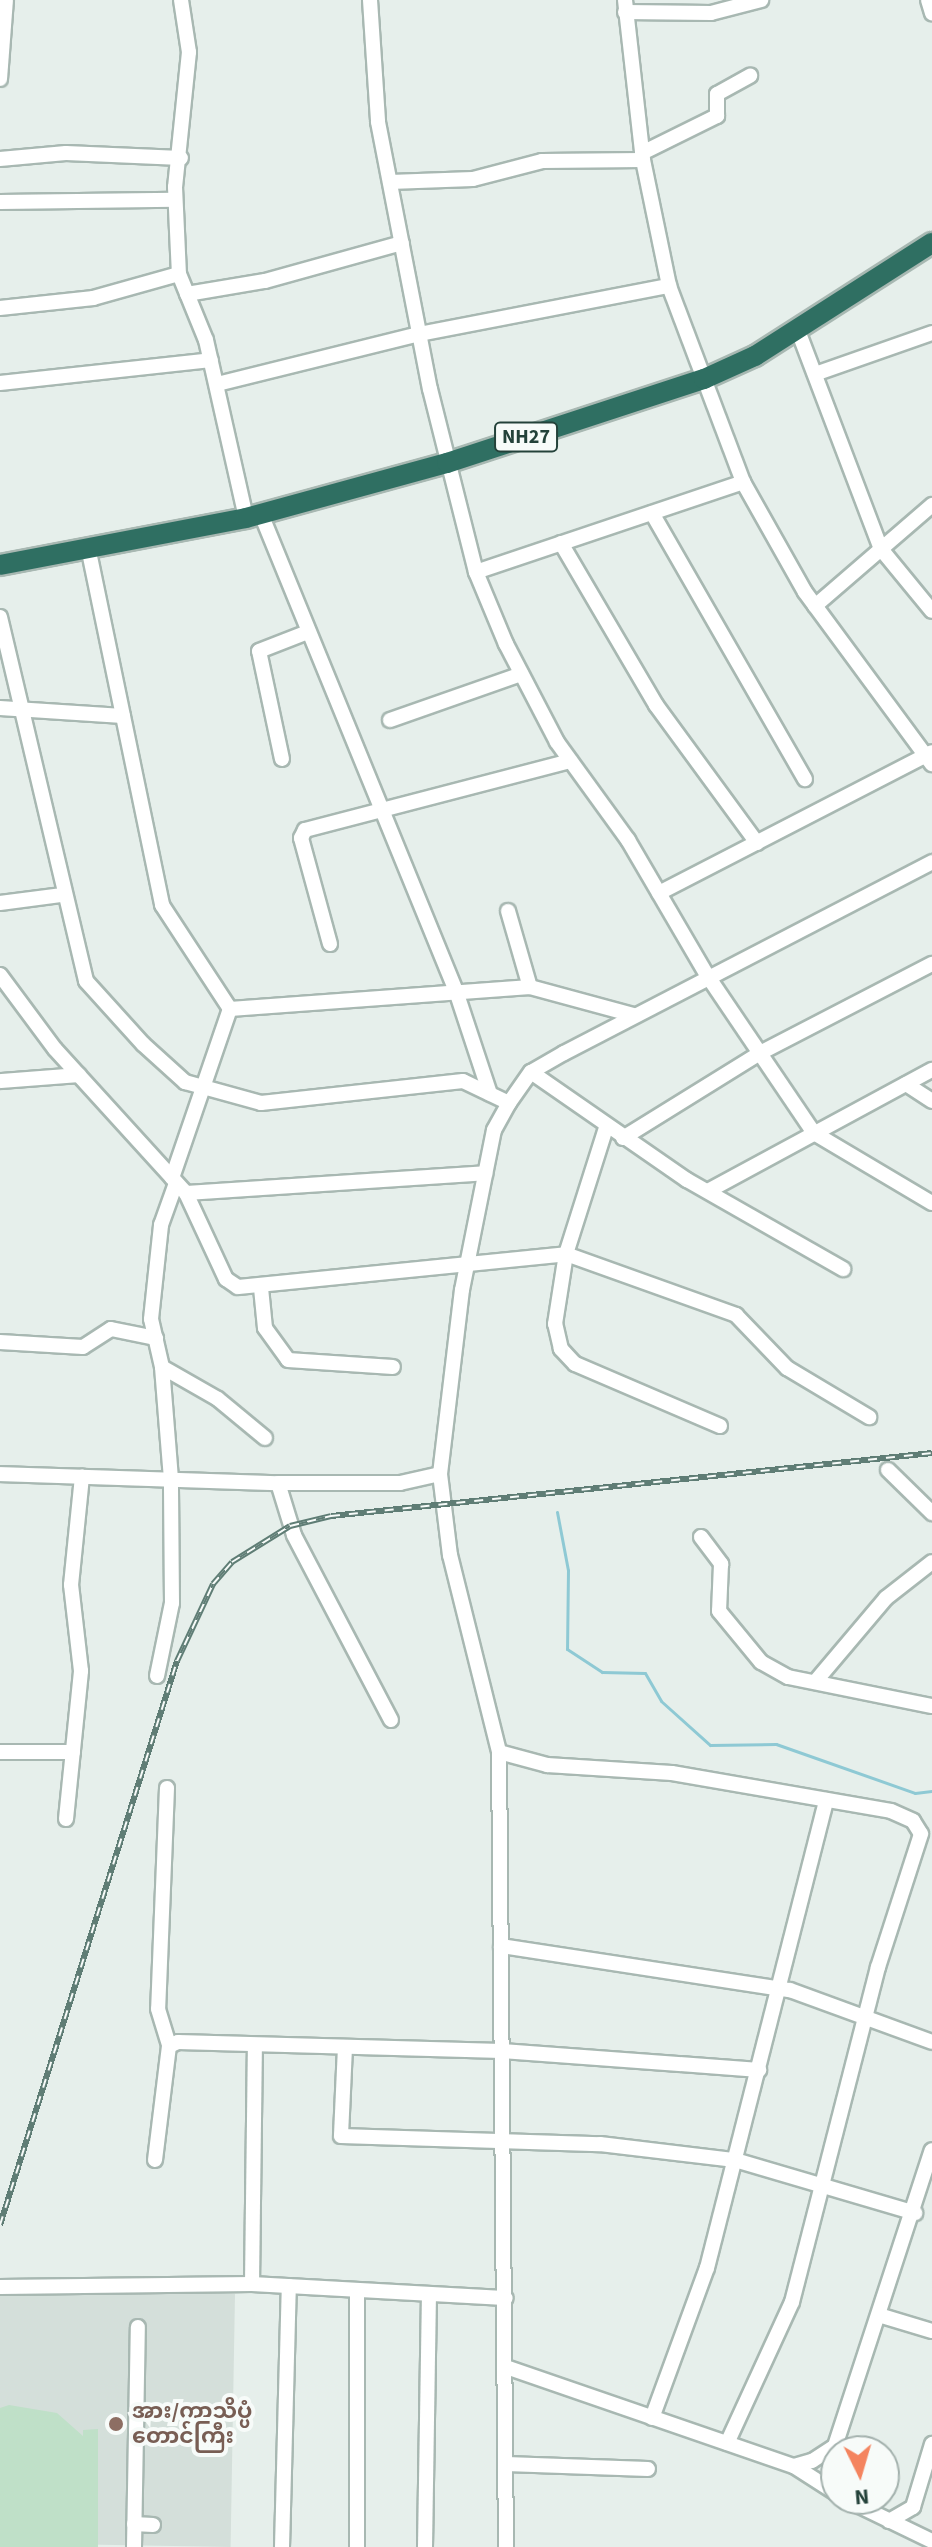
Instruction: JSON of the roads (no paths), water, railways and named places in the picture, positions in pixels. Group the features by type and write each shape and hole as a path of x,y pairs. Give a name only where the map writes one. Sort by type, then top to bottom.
{"highway":[{"name":"NH27","path":"0,565 254,516 447,463 704,379 797,328 932,243"},
{"name":"NH27","path":"0,551 88,547"}],"street":[{"path":"0,79 6,0"},
{"path":"181,0 189,52 175,200 179,274 211,360 254,516 308,632 456,991 490,1094"},
{"path":"370,0 378,122 447,463 476,572 521,674 570,761 659,893 707,975 814,1133 932,1203"},
{"path":"659,893 930,757 815,606 743,482 669,286 642,156 625,6 711,13 761,0"},
{"path":"928,0 932,13"},
{"path":"390,182 473,179 542,161 642,156 717,116 717,94 750,76"},
{"path":"0,159 66,153 181,158"},
{"path":"0,202 175,200"},
{"path":"187,294 265,281 402,243"},
{"path":"0,308 93,298 179,274"},
{"path":"217,384 419,334 669,286"},
{"path":"797,328 881,549 932,611"},
{"path":"815,374 932,333"},
{"path":"0,383 211,360"},
{"path":"476,572 743,482"},
{"path":"815,606 932,505"},
{"path":"652,513 805,779"},
{"path":"561,543 656,705 757,843"},
{"path":"88,547 162,905 230,1009"},
{"path":"0,617 62,895 86,981 143,1044 185,1082 261,1103 463,1081 509,1103"},
{"path":"282,759 259,651 308,632"},
{"path":"390,720 521,674"},
{"path":"0,708 123,716"},
{"path":"330,944 301,838 313,826 570,761"},
{"path":"506,2547 499,1752 450,1555 440,1474 468,1264 494,1130 531,1072 707,975 932,862"},
{"path":"0,903 62,895"},
{"path":"508,911 530,987"},
{"path":"623,1138 760,1053 932,964"},
{"path":"1,981 79,1075 178,1185 226,1279 261,1288 566,1254 736,1315 787,1368 869,1417"},
{"path":"230,1009 530,987 634,1015"},
{"path":"157,1676 172,1603 171,1479 162,1367 151,1319 161,1225 178,1185 199,1087 230,1009"},
{"path":"708,1191 932,1070"},
{"path":"531,1072 606,1128 843,1269"},
{"path":"0,1081 79,1075"},
{"path":"906,1084 932,1101"},
{"path":"606,1128 566,1254 555,1324 561,1349 575,1364 720,1426"},
{"path":"178,1185 485,1173"},
{"path":"261,1288 265,1328 288,1360 393,1367"},
{"path":"0,1342 83,1347 111,1329 156,1338"},
{"path":"162,1367 218,1399 265,1438"},
{"path":"888,1470 932,1513"},
{"path":"0,1474 278,1483 400,1483 440,1474"},
{"path":"66,1819 81,1671 71,1585 82,1477"},
{"path":"278,1483 294,1535 391,1720"},
{"path":"701,1537 721,1564 719,1611 736,1639 788,1677 932,1706"},
{"path":"815,1682 886,1598 932,1562"},
{"path":"0,1752 73,1752"},
{"path":"499,1752 547,1765 613,1766 891,1811 913,1821 921,1834 820,2186 792,2302 727,2443"},
{"path":"155,2160 169,2046 158,2009 167,1788"},
{"path":"652,2418 707,2268 782,1988 826,1800"},
{"path":"501,1946 782,1988 932,2042"},
{"path":"252,2284 255,2045"},
{"path":"169,2046 502,2051 759,2070"},
{"path":"345,2047 341,2136 600,2144 735,2160 915,2213"},
{"path":"794,2466 835,2446 882,2316 932,2150"},
{"path":"0,2287 252,2284 506,2298"},
{"path":"282,2547 289,2286"},
{"path":"357,2290 357,2547"},
{"path":"425,2547 429,2296"},
{"path":"882,2316 932,2331"},
{"path":"134,2547 138,2327"},
{"path":"506,2367 794,2466 820,2483"},
{"path":"889,2521 913,2507 932,2444"},
{"path":"506,2464 648,2469"},
{"path":"877,2515 932,2541"},
{"path":"134,2524 153,2525"}],"waterway":[{"path":"557,1512 568,1570 567,1649 602,1672 645,1673 661,1701 710,1745 776,1744 915,1793 932,1791"}],"railway":[{"path":"0,2225 177,1661 213,1584 232,1562 290,1526 331,1516 932,1453"}],"place":[{"name":"အား/ကာသိပ္ပံ တောင်ကြီး","path":"116,2424"}]}
